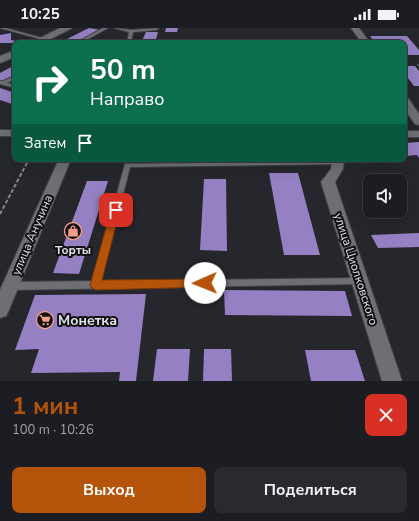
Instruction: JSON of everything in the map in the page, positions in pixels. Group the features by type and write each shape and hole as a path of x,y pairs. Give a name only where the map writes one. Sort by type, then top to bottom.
{"street":[{"path":"42,40 67,28"},
{"path":"355,28 364,40"},
{"path":"0,60 12,54"},
{"path":"407,104 419,122"},
{"path":"0,133 12,133"},
{"path":"407,134 419,134"},
{"name":"улица Анучина","path":"0,310 64,162"},
{"name":"улица Циолковского","path":"338,162 337,169 328,182 392,381"}],"lane":[{"path":"1,28 37,40"},
{"path":"84,40 106,28"},
{"path":"116,28 131,31 156,30 157,28"},
{"path":"130,40 131,31"},
{"path":"1,83 12,78"},
{"path":"1,83 12,86"},
{"path":"96,285 128,165 286,162"},
{"path":"10,286 361,281"}],"path":[{"path":"0,214 27,162"}],"building":[{"path":"89,28 101,30 81,40 65,40"},
{"path":"166,28 178,28 177,32 165,32"},
{"path":"146,32 158,32 156,40 142,40"},
{"path":"11,33 12,43 0,43 0,35"},
{"path":"370,36 407,36 419,50 419,55 407,55 407,40 373,40"},
{"path":"332,39 348,40 332,40"},
{"path":"407,66 415,66 419,71 419,86 414,86 407,77"},
{"path":"12,67 12,76 5,80 0,80 0,73"},
{"path":"0,88 12,92 12,104 0,100"},
{"path":"419,142 419,158 417,155 407,156 407,143"},
{"path":"269,173 298,173 320,255 284,255"},
{"path":"204,179 226,179 227,251 200,250"},
{"path":"87,181 108,181 79,274 53,273"},
{"path":"419,233 419,247 378,248 371,235"},
{"path":"224,290 345,291 352,316 225,315"},
{"path":"146,294 136,381 119,381 120,372 31,373 39,349 15,350 35,295"},
{"path":"157,349 190,349 188,381 153,381"},
{"path":"204,349 231,349 232,381 203,381"},
{"path":"305,350 355,350 365,381 311,381"}],"place":[{"name":"Торты","path":"73,231"},
{"name":"Монетка","path":"45,320"}],"route":[{"path":"116,210 96,285 205,283"}]}
